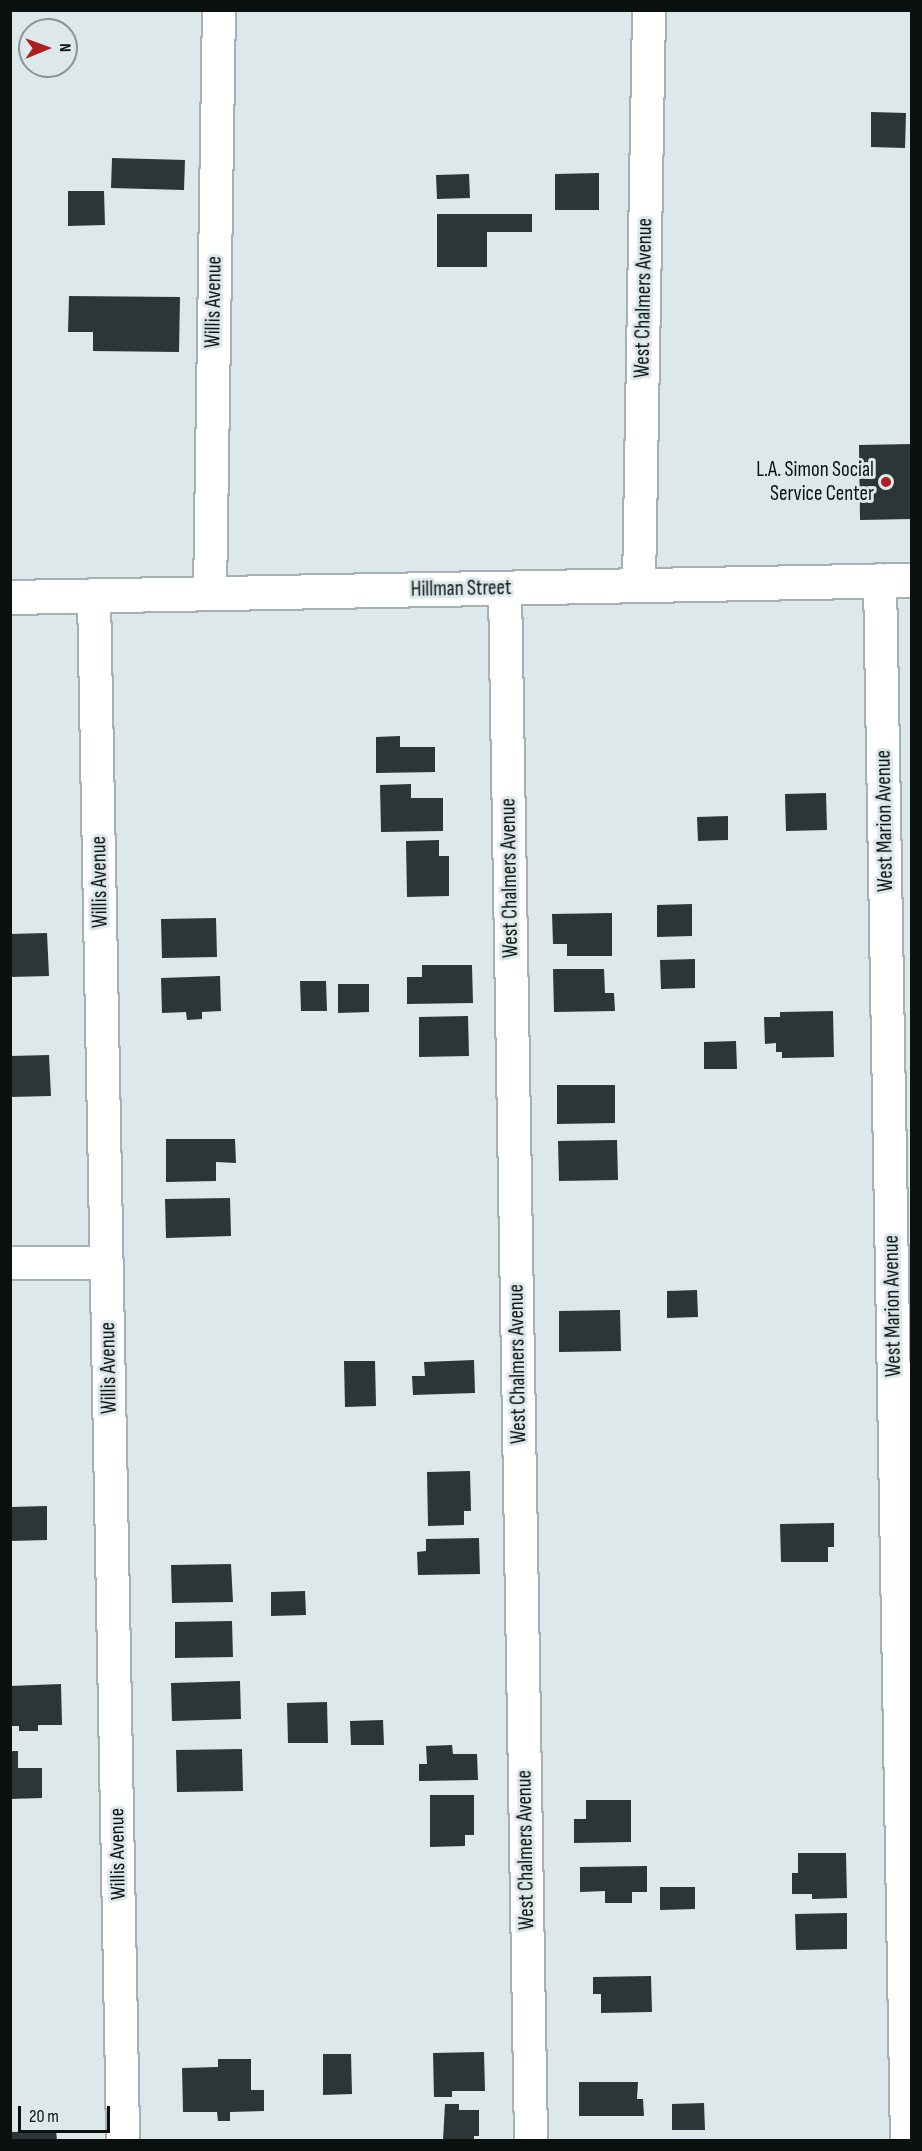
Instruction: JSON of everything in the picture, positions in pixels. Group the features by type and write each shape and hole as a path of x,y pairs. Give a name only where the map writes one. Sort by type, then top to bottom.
{"street":[{"name":"Willis Avenue","path":"210,593 219,10"},
{"name":"West Chalmers Avenue","path":"639,585 649,10"},
{"name":"Hillman Street","path":"10,597 896,580"},
{"name":"West Marion Avenue","path":"896,580 907,2140"},
{"name":"West Chalmers Avenue","path":"505,588 531,2140"},
{"name":"Willis Avenue","path":"94,595 123,2140"},
{"path":"10,1263 107,1263"}],"building":[{"path":"871,112 906,113 905,148 871,147"},
{"path":"112,158 185,160 184,190 111,188"},
{"path":"599,173 599,210 555,210 555,174"},
{"path":"469,174 470,198 437,199 436,175"},
{"path":"68,191 104,191 105,225 68,226"},
{"path":"437,214 532,214 532,232 487,232 487,267 437,267"},
{"path":"69,296 180,297 179,352 93,351 93,332 68,332"},
{"name":"L.A. Simon Social Service Center","path":"912,444 912,519 860,520 859,445"},
{"path":"400,736 400,747 435,747 435,772 376,773 376,737"},
{"path":"411,784 411,798 443,798 443,831 381,832 380,785"},
{"path":"826,793 827,830 786,831 785,794"},
{"path":"728,816 728,840 698,841 697,817"},
{"path":"439,840 439,856 449,856 449,896 407,897 406,841"},
{"path":"692,904 692,936 657,937 657,905"},
{"path":"612,913 612,956 567,956 567,944 553,944 552,914"},
{"path":"216,918 217,957 162,958 161,919"},
{"path":"47,933 49,976 10,977 10,934"},
{"path":"695,959 695,988 661,989 660,960"},
{"path":"422,965 472,965 473,1003 407,1004 407,977 422,977"},
{"path":"553,969 604,969 605,993 614,993 615,1011 554,1012"},
{"path":"220,976 221,1011 202,1012 202,1019 187,1020 186,1012 162,1013 161,978"},
{"path":"300,981 326,981 327,1011 301,1011"},
{"path":"338,984 369,984 369,1012 338,1013"},
{"path":"833,1011 834,1057 782,1058 782,1052 776,1052 776,1043 765,1044 764,1017 780,1017 780,1012"},
{"path":"468,1016 469,1056 419,1057 419,1017"},
{"path":"736,1041 737,1069 704,1069 704,1042"},
{"path":"49,1055 51,1096 10,1097 10,1056"},
{"path":"557,1085 615,1085 615,1123 557,1124"},
{"path":"166,1139 235,1139 236,1163 216,1162 216,1181 166,1182"},
{"path":"617,1140 618,1180 559,1181 558,1141"},
{"path":"230,1198 231,1236 166,1238 165,1199"},
{"path":"697,1290 698,1317 667,1318 667,1291"},
{"path":"620,1310 621,1351 559,1352 559,1311"},
{"path":"474,1360 475,1393 413,1395 412,1376 425,1376 424,1362"},
{"path":"344,1361 375,1361 376,1406 345,1407"},
{"path":"470,1471 471,1511 464,1511 464,1525 428,1526 427,1472"},
{"path":"47,1506 47,1540 10,1541 10,1507"},
{"path":"834,1523 834,1547 828,1547 828,1562 781,1562 780,1524"},
{"path":"479,1538 480,1574 418,1575 417,1552 426,1551 426,1539"},
{"path":"231,1564 233,1602 172,1603 171,1565"},
{"path":"305,1591 306,1615 271,1616 271,1592"},
{"path":"232,1621 233,1657 175,1658 175,1622"},
{"path":"240,1681 241,1719 172,1721 171,1683"},
{"path":"61,1684 62,1725 38,1725 38,1731 19,1731 19,1726 10,1726 10,1686"},
{"path":"327,1702 328,1743 288,1743 287,1703"},
{"path":"383,1720 384,1745 351,1745 350,1721"},
{"path":"452,1745 453,1754 477,1754 478,1780 419,1781 419,1764 427,1764 426,1746"},
{"path":"242,1749 243,1791 177,1792 176,1750"},
{"path":"10,1751 18,1751 18,1768 42,1768 42,1798 10,1799"},
{"path":"430,1795 474,1795 474,1835 465,1835 465,1846 430,1847"},
{"path":"586,1800 631,1800 631,1842 574,1843 574,1819 586,1819"},
{"path":"798,1853 846,1853 847,1898 812,1899 812,1894 792,1894 792,1873 798,1873"},
{"path":"647,1866 647,1892 632,1892 632,1903 605,1903 605,1891 580,1892 580,1867"},
{"path":"660,1887 695,1887 695,1909 660,1910"},
{"path":"847,1913 847,1949 796,1950 795,1914"},
{"path":"651,1976 652,2012 601,2013 601,1994 593,1994 593,1977"},
{"path":"484,2052 485,2091 452,2091 452,2097 434,2097 433,2053"},
{"path":"323,2054 351,2054 352,2094 323,2095"},
{"path":"218,2059 251,2059 251,2090 264,2090 264,2111 230,2112 230,2121 218,2121 217,2112 183,2112 182,2068 218,2067"},
{"path":"579,2082 638,2082 637,2099 643,2099 644,2116 579,2116"},
{"path":"704,2103 705,2130 672,2130 672,2104"},
{"path":"445,2104 459,2104 459,2110 479,2110 479,2136 474,2136 474,2140 443,2140"},
{"path":"56,2131 57,2140 10,2140 10,2132"}],"place":[{"name":"L.A. Simon Social Service Center","path":"886,482"}]}
